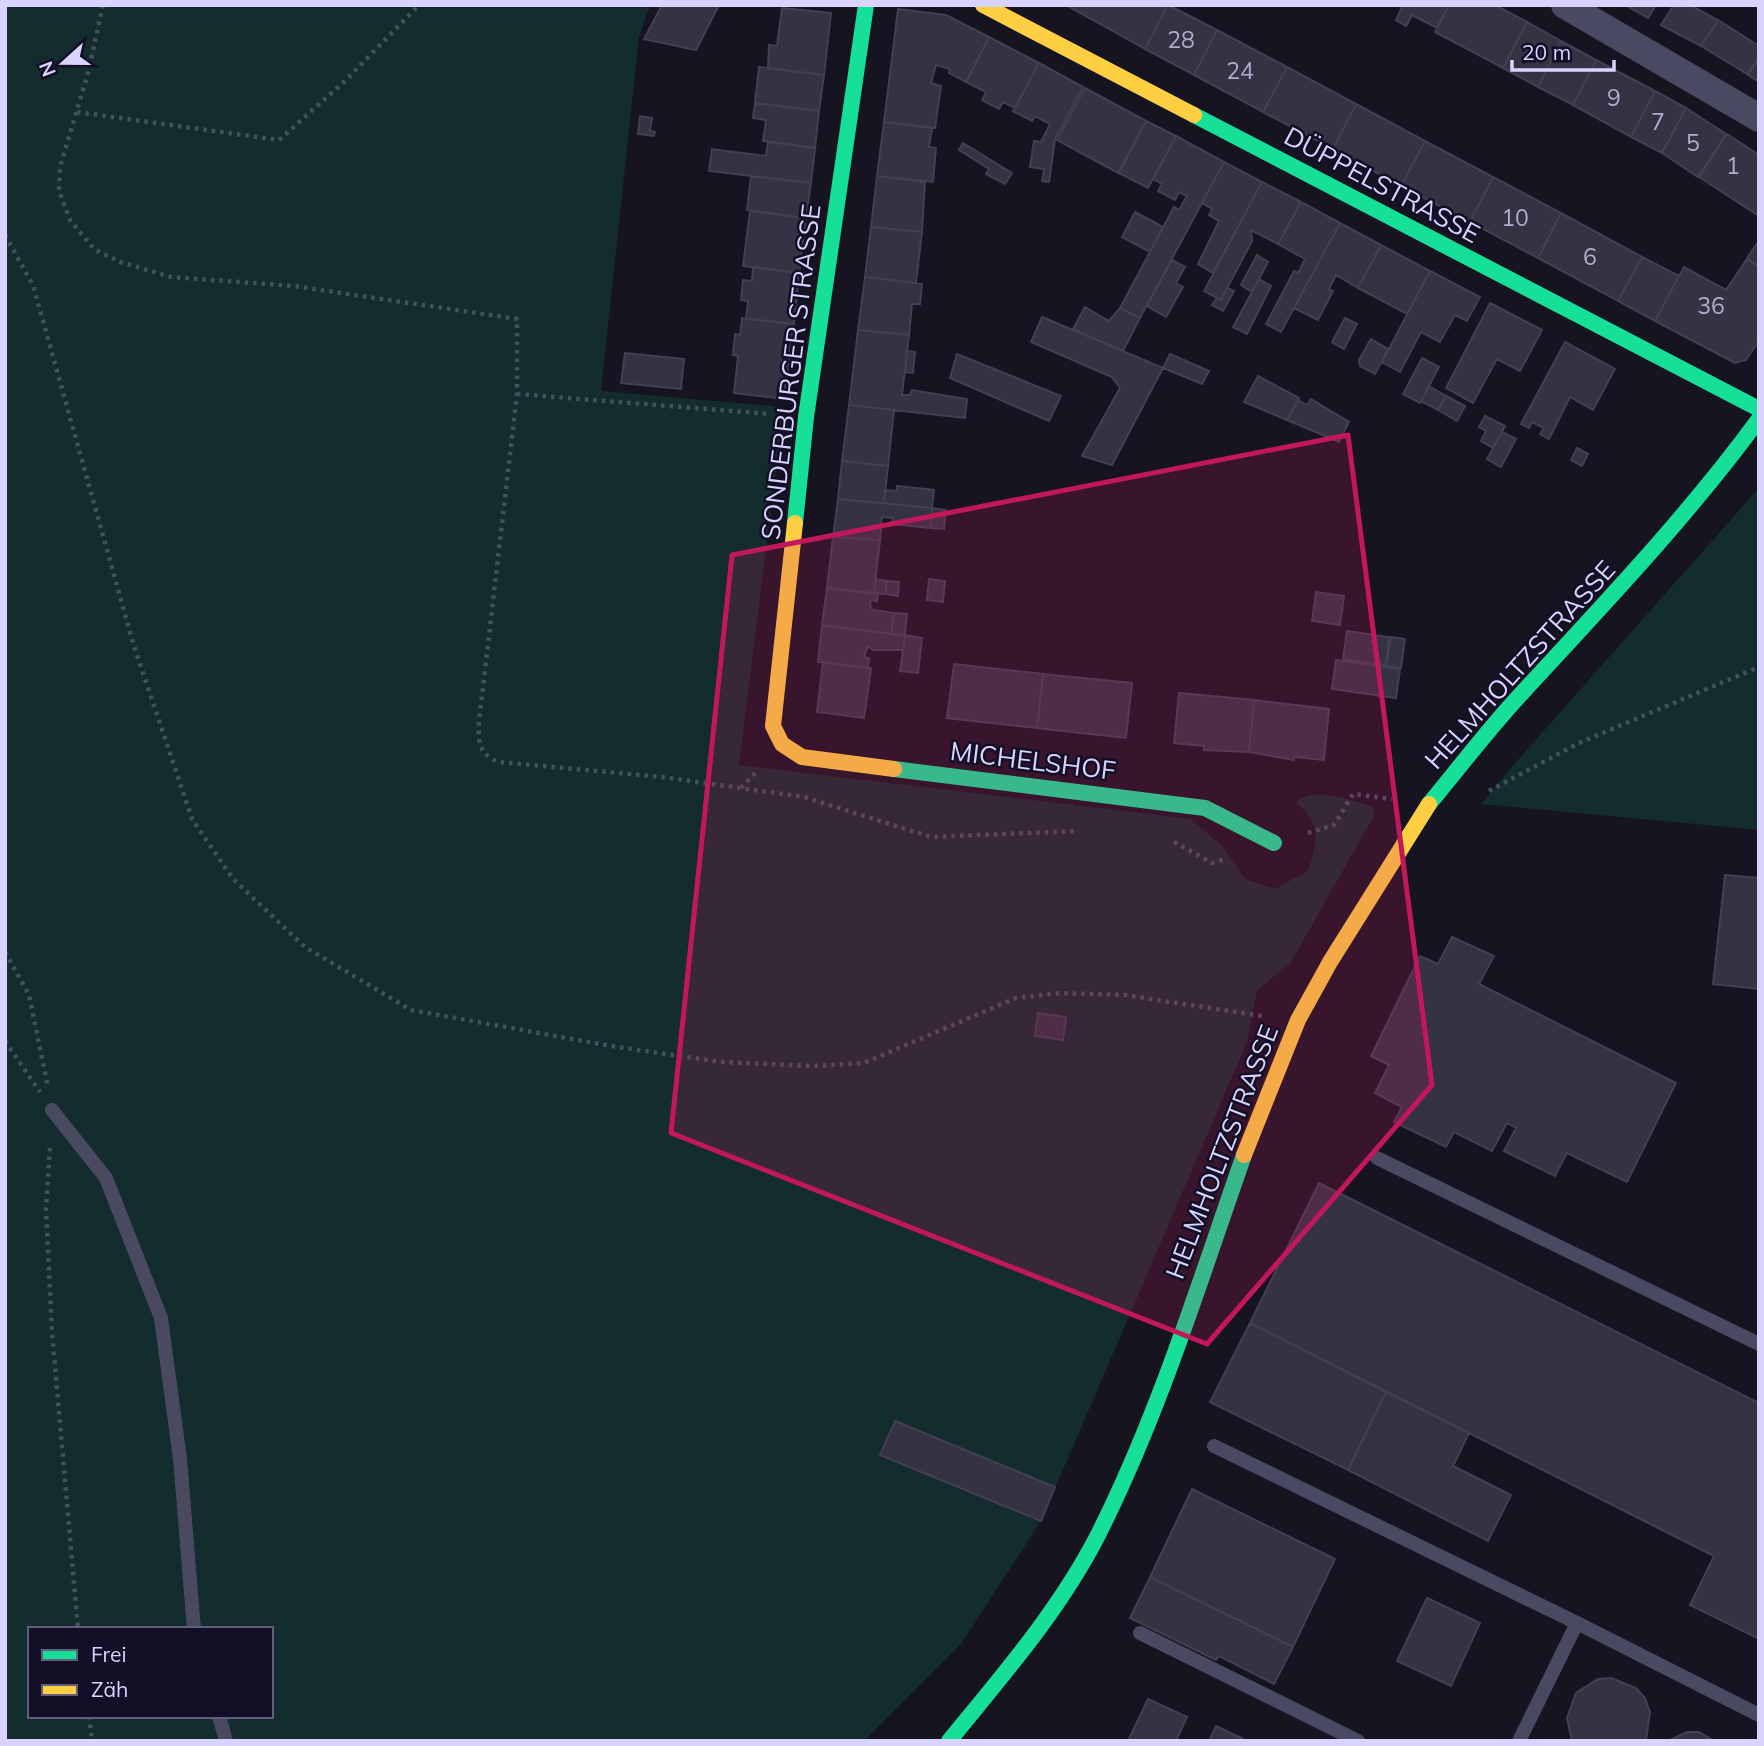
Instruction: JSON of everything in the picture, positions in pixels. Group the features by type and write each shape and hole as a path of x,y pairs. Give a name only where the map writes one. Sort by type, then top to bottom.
{"street":[{"name":"SONDERBURGER STRASSE","path":"782,744 773,726 806,417 866,5"},
{"name":"DÜPPELSTRASSE","path":"984,5 1759,409"},
{"path":"1565,5 1759,118"},
{"name":"HELMHOLTZSTRASSE","path":"949,1741 1035,1636 1097,1538 1153,1414 1259,1111 1298,1020 1330,962 1429,804 1520,695 1640,566 1719,473 1759,419"},
{"name":"MICHELSHOF","path":"782,744 802,757 1205,808 1274,843"}],"lane":[{"path":"52,1110 106,1178 161,1318 180,1459 194,1627"},
{"path":"1377,1158 1759,1344"},
{"path":"1214,1446 1759,1715"},
{"path":"1519,1741 1577,1623"},
{"path":"1140,1633 1358,1741"},
{"path":"220,1718 226,1741"}],"path":[{"path":"103,5 77,112 60,167 59,191 70,220 94,249 120,262 171,277 294,286 517,319 517,394 479,722 478,743 484,755 498,762 662,777 804,797 931,837 1089,830"},
{"path":"77,112 278,140 345,81 417,5"},
{"path":"5,235 33,285 134,643 192,819 233,879 304,947 411,1010 611,1046 721,1062 814,1066 864,1063 1016,998 1060,993 1125,995 1298,1020"},
{"path":"517,394 806,417"},
{"path":"1485,793 1579,743 1759,667"},
{"path":"1168,837 1212,863 1334,825 1353,794 1429,804"},
{"path":"5,952 29,995 52,1110 46,1208 51,1318 78,1627"},
{"path":"5,1041 52,1110"},
{"path":"89,1718 92,1741"}],"highlighted area":[{"path":"1348,435 1432,1085 1207,1344 671,1133 732,555"}],"green space":[{"path":"5,5 650,5 639,37 601,391 784,407 739,765 1191,819 1223,847 1245,879 1275,889 1309,870 1312,859 1316,833 1311,819 1296,802 1313,795 1323,795 1372,806 1375,814 1290,964 1257,990 1247,1042 1041,1521 961,1644 864,1741 5,1741"},
{"path":"1759,488 1759,830 1481,804 1516,762"}],"building":[{"path":"662,5 719,5 696,50 644,39"},
{"path":"1066,5 1168,5 1145,49"},
{"path":"1168,5 1217,30 1194,75 1145,49"},
{"path":"1403,5 1449,5 1437,28 1412,15 1406,26 1396,20"},
{"path":"1449,5 1495,5 1527,22 1503,68 1435,32"},
{"path":"1625,5 1656,5 1648,18"},
{"path":"1674,5 1690,5 1718,20 1701,46 1661,25"},
{"path":"782,8 831,13 824,75 768,68 769,45 777,46"},
{"path":"898,9 946,15 989,37 966,82 949,73 950,69 936,65 931,83 941,86 935,128 884,122"},
{"path":"1718,20 1759,46 1759,57 1747,74 1701,46"},
{"path":"1527,22 1561,41 1538,87 1503,68"},
{"path":"1217,30 1287,67 1263,112 1194,75"},
{"path":"989,37 1039,63 1015,108 1003,102 999,109 982,100 986,92 966,82"},
{"path":"1561,41 1596,60 1573,105 1538,87"},
{"path":"1759,58 1759,82 1748,75"},
{"path":"1596,60 1655,91 1631,137 1573,105"},
{"path":"1039,63 1083,87 1055,139 1049,182 1042,181 1044,169 1030,167 1034,141 1041,142 1050,124 1035,116 1032,121 1013,111"},
{"path":"759,67 824,75 819,111 755,103"},
{"path":"1287,67 1356,104 1333,149 1263,112"},
{"path":"1085,88 1146,121 1118,173 1057,140"},
{"path":"1655,91 1686,108 1662,153 1631,137"},
{"path":"755,103 819,111 815,148 763,141 766,120 753,118"},
{"path":"1356,104 1425,141 1401,186 1333,149"},
{"path":"1686,108 1726,134 1698,177 1662,153"},
{"path":"640,116 652,118 650,131 655,132 654,136 638,134"},
{"path":"1146,121 1176,136 1148,188 1119,173"},
{"path":"884,122 932,128 929,147 936,148 933,182 877,176"},
{"path":"1727,134 1759,155 1759,216 1699,177"},
{"path":"1176,136 1224,162 1140,318 1120,308 1174,207 1179,210 1187,196 1179,192 1175,200 1158,191 1162,184 1153,179"},
{"path":"1425,141 1493,177 1470,222 1401,186"},
{"path":"768,142 815,148 811,183 709,171 712,149 766,156"},
{"path":"963,143 1012,173 1005,184 986,174 989,169 959,150"},
{"path":"1224,162 1262,182 1213,273 1198,264 1219,221 1209,215 1212,209 1202,203"},
{"path":"751,176 811,183 806,218 747,210"},
{"path":"877,176 925,182 922,232 871,227"},
{"path":"1493,177 1561,213 1538,258 1470,222"},
{"path":"1262,182 1301,202 1278,244 1251,230 1252,241 1221,300 1204,291"},
{"path":"1301,202 1340,223 1281,332 1266,324 1294,271 1298,273 1305,259 1278,244"},
{"path":"750,211 806,218 799,273 743,266"},
{"path":"1135,212 1163,227 1150,252 1122,237"},
{"path":"1561,213 1642,257 1618,301 1538,258"},
{"path":"1340,223 1381,245 1358,288 1336,275 1329,289 1333,291 1318,320 1294,308"},
{"path":"871,227 922,232 916,283 865,277"},
{"path":"1759,241 1759,266 1747,258"},
{"path":"1381,245 1430,271 1407,314 1358,288"},
{"path":"1257,255 1268,262 1252,292 1241,285"},
{"path":"1642,257 1679,276 1655,321 1618,301"},
{"path":"1747,259 1759,268 1759,341 1746,360 1735,363 1655,321 1684,267 1726,290"},
{"path":"1172,260 1185,267 1176,283 1183,287 1166,317 1147,306"},
{"path":"753,267 799,273 794,324 746,319 748,301 741,300 743,280 752,281"},
{"path":"1430,271 1480,297 1467,321 1455,315 1440,342 1421,332 1400,372 1382,362"},
{"path":"865,277 922,284 920,304 912,304 909,335 858,330"},
{"path":"1259,279 1271,286 1247,334 1233,327"},
{"path":"1227,288 1234,291 1223,311 1212,305 1217,298 1221,300"},
{"path":"1490,303 1542,330 1520,371 1497,359 1473,403 1446,388"},
{"path":"1085,307 1109,321 1120,308 1140,318 1123,351 1073,329"},
{"path":"1042,317 1163,368 1112,465 1082,456 1120,388 1112,377 1031,342"},
{"path":"742,318 794,324 784,399 734,393 738,356 733,355 735,334 740,335"},
{"path":"1345,318 1357,324 1344,349 1332,342"},
{"path":"858,330 909,335 902,395 910,395 912,390 967,399 965,418 849,405"},
{"path":"1371,339 1388,349 1375,374 1360,366 1359,360"},
{"path":"1565,342 1615,369 1593,410 1570,397 1549,439 1540,434 1544,428 1532,422 1529,428 1521,424"},
{"path":"907,351 915,352 913,373 905,372"},
{"path":"625,353 684,359 681,389 621,383"},
{"path":"957,354 1061,396 1049,421 950,378"},
{"path":"1170,354 1209,371 1202,384 1163,368"},
{"path":"1422,358 1439,367 1420,403 1403,394"},
{"path":"1258,376 1299,398 1287,420 1244,402"},
{"path":"1429,386 1446,396 1438,410 1421,401"},
{"path":"1446,396 1465,406 1457,421 1438,410"},
{"path":"1311,399 1349,422 1339,442 1287,420 1298,400 1307,405"},
{"path":"849,405 894,410 888,466 842,461"},
{"path":"1485,416 1505,426 1493,448 1481,441 1486,431 1479,427"},
{"path":"1502,432 1516,439 1501,467 1487,459"},
{"path":"1577,448 1588,454 1582,466 1571,460"},
{"path":"842,461 888,466 884,503 838,499"},
{"path":"897,486 934,490 932,508 884,503 885,490 897,491"},
{"path":"838,499 932,508 930,528 892,524 893,518 882,517 880,540 833,537"},
{"path":"932,508 946,510 944,529 930,528"},
{"path":"833,537 880,540 874,593 827,588"},
{"path":"876,579 887,581 885,594 874,593"},
{"path":"929,579 945,581 943,602 927,600"},
{"path":"887,581 899,582 898,596 885,594"},
{"path":"827,588 878,594 877,601 871,600 870,606 873,610 894,613 891,634 822,625"},
{"path":"1316,592 1344,596 1340,625 1312,621"},
{"path":"894,613 907,614 905,635 891,634"},
{"path":"822,625 905,635 903,650 873,650 868,646 864,657 869,658 868,668 818,662"},
{"path":"1347,631 1389,637 1386,665 1343,659"},
{"path":"905,635 922,638 918,673 900,671"},
{"path":"1391,637 1405,639 1401,668 1386,666"},
{"path":"1336,660 1400,669 1396,698 1332,689"},
{"path":"823,662 871,668 864,718 817,712"},
{"path":"954,664 1043,674 1037,728 947,718"},
{"path":"1043,674 1132,683 1126,738 1037,728"},
{"path":"1179,693 1254,700 1249,752 1204,750 1204,746 1174,743"},
{"path":"1254,700 1329,709 1324,760 1294,757 1294,760 1249,752"},
{"path":"1725,875 1759,878 1759,989 1713,984"},
{"path":"1452,937 1494,956 1479,984 1676,1083 1627,1182 1567,1153 1555,1176 1504,1151 1516,1128 1507,1123 1492,1151 1454,1132 1446,1147 1394,1122 1402,1107 1375,1093 1389,1065 1371,1056 1420,956 1438,964"},
{"path":"1038,1013 1066,1017 1063,1040 1035,1036"},
{"path":"1319,1183 1759,1403 1759,1639 1690,1605 1714,1556 1250,1323"},
{"path":"1250,1323 1386,1392 1348,1470 1210,1402"},
{"path":"1386,1392 1469,1433 1453,1466 1511,1495 1488,1541 1348,1470"},
{"path":"895,1421 1055,1487 1041,1521 880,1455"},
{"path":"1192,1489 1335,1559 1293,1647 1150,1577"},
{"path":"1150,1577 1293,1647 1274,1684 1219,1656 1216,1660 1130,1618"},
{"path":"1427,1598 1480,1623 1451,1686 1397,1661"},
{"path":"1611,1678 1636,1688 1645,1698 1650,1712 1646,1740 1572,1741 1567,1718 1576,1693 1598,1679"},
{"path":"1148,1699 1187,1717 1176,1741 1128,1741"},
{"path":"1216,1726 1247,1741 1209,1741"},
{"path":"1687,1732 1699,1732 1714,1741 1668,1741"}],"traffic: fast":[{"path":"795,523 806,417 866,5"},
{"path":"1194,115 1759,409"},
{"path":"1429,804 1510,706 1674,525 1759,419"},
{"path":"894,769 1205,808 1274,843"},
{"path":"949,1741 1048,1616 1098,1535 1159,1395 1244,1155"}],"traffic: slow":[{"path":"983,5 1194,115"},
{"path":"795,523 773,726 782,744 802,757 894,769"},
{"path":"1244,1155 1298,1020 1330,962 1429,804"}]}
